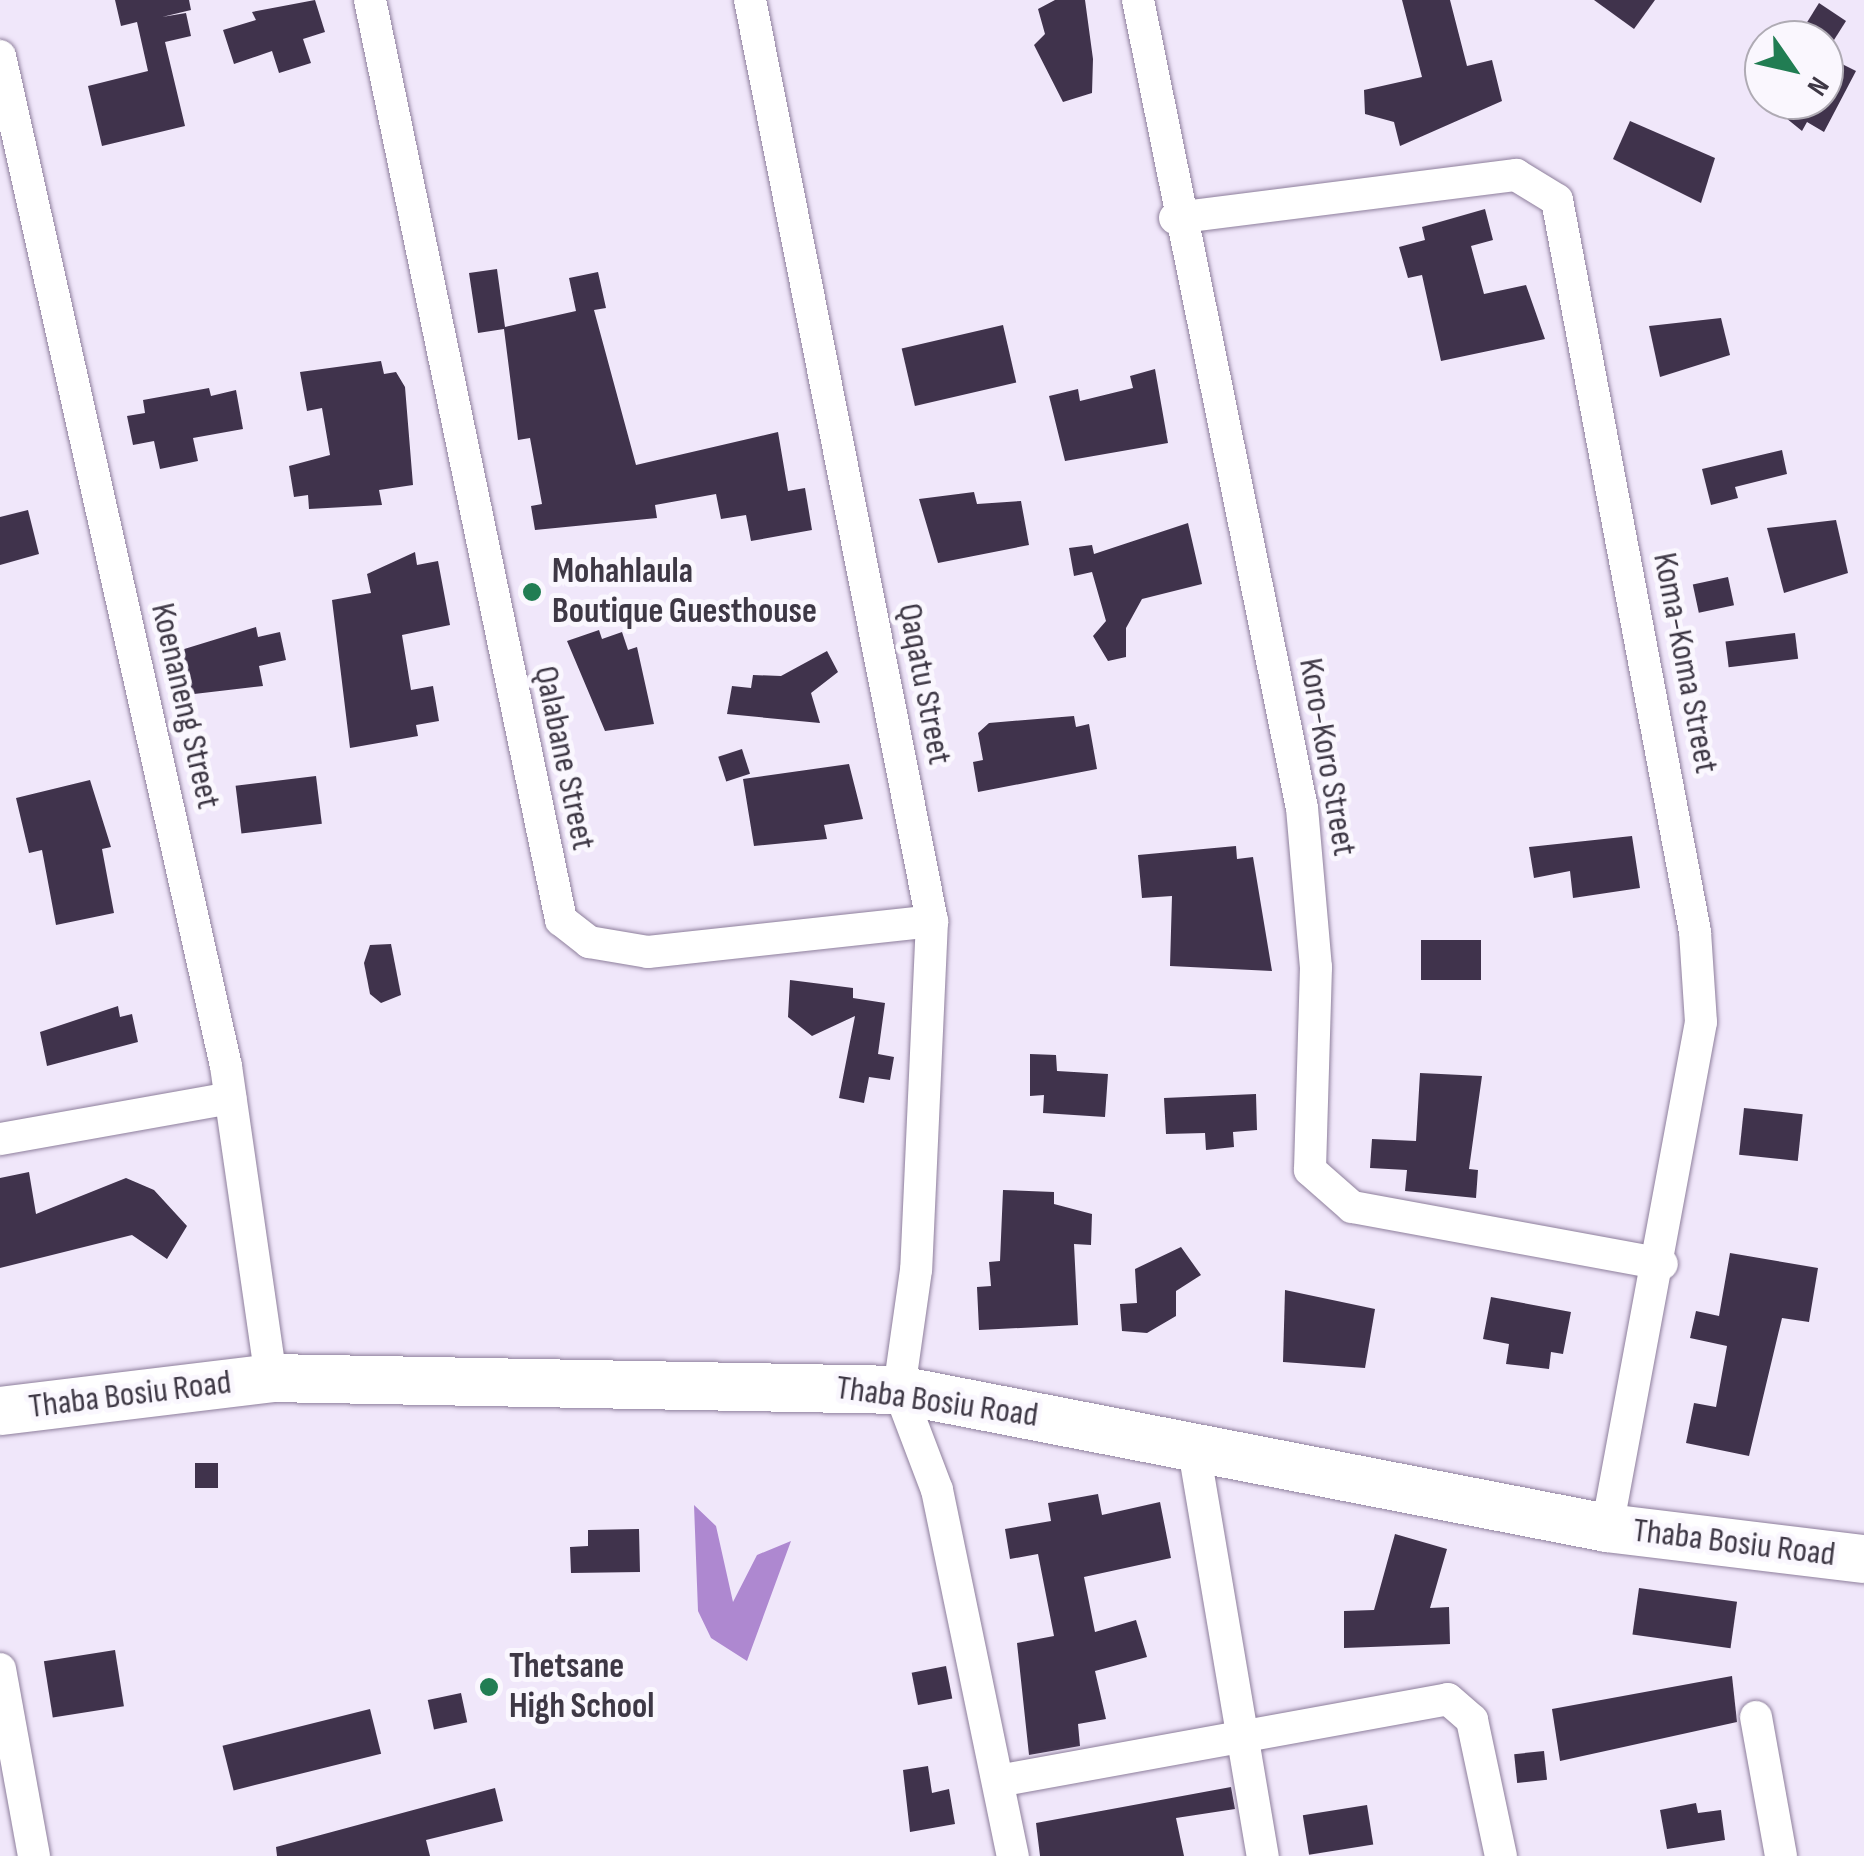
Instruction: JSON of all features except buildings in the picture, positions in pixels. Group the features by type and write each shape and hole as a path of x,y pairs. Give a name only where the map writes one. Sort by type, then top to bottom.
{"street":[{"name":"Qalabane Street","path":"370,0 561,920 590,942 648,952 932,921"},
{"name":"Qaqatu Street","path":"750,0 932,921 916,1270 899,1390"},
{"name":"Koro-Koro Street","path":"1138,0 1175,218 1302,808 1316,967 1310,1170 1352,1207 1662,1264"},
{"name":"Koenaneng Street","path":"0,56 230,1098 271,1378"},
{"name":"Koma-Koma Street","path":"1175,218 1516,175 1558,200 1695,932 1701,1022 1662,1264 1607,1528"},
{"path":"0,1139 230,1098"},
{"name":"Thaba Bosiu Road","path":"0,1410 271,1378 518,1376 899,1390 1193,1444 1607,1528 1864,1559"},
{"path":"899,1390 937,1490 1014,1856"},
{"path":"1193,1444 1263,1856"},
{"path":"1,1676 34,1856"},
{"path":"998,1781 1240,1732 1448,1699 1472,1720 1500,1856"},
{"path":"1756,1717 1781,1856"}],"shaded area":[{"path":"694,1505 716,1526 733,1602 757,1555 791,1541 747,1661 711,1638 698,1611"}],"place":[{"name":"Mohahlaula Boutique Guesthouse","path":"532,592"},
{"name":"Thetsane High School","path":"489,1687"}]}
